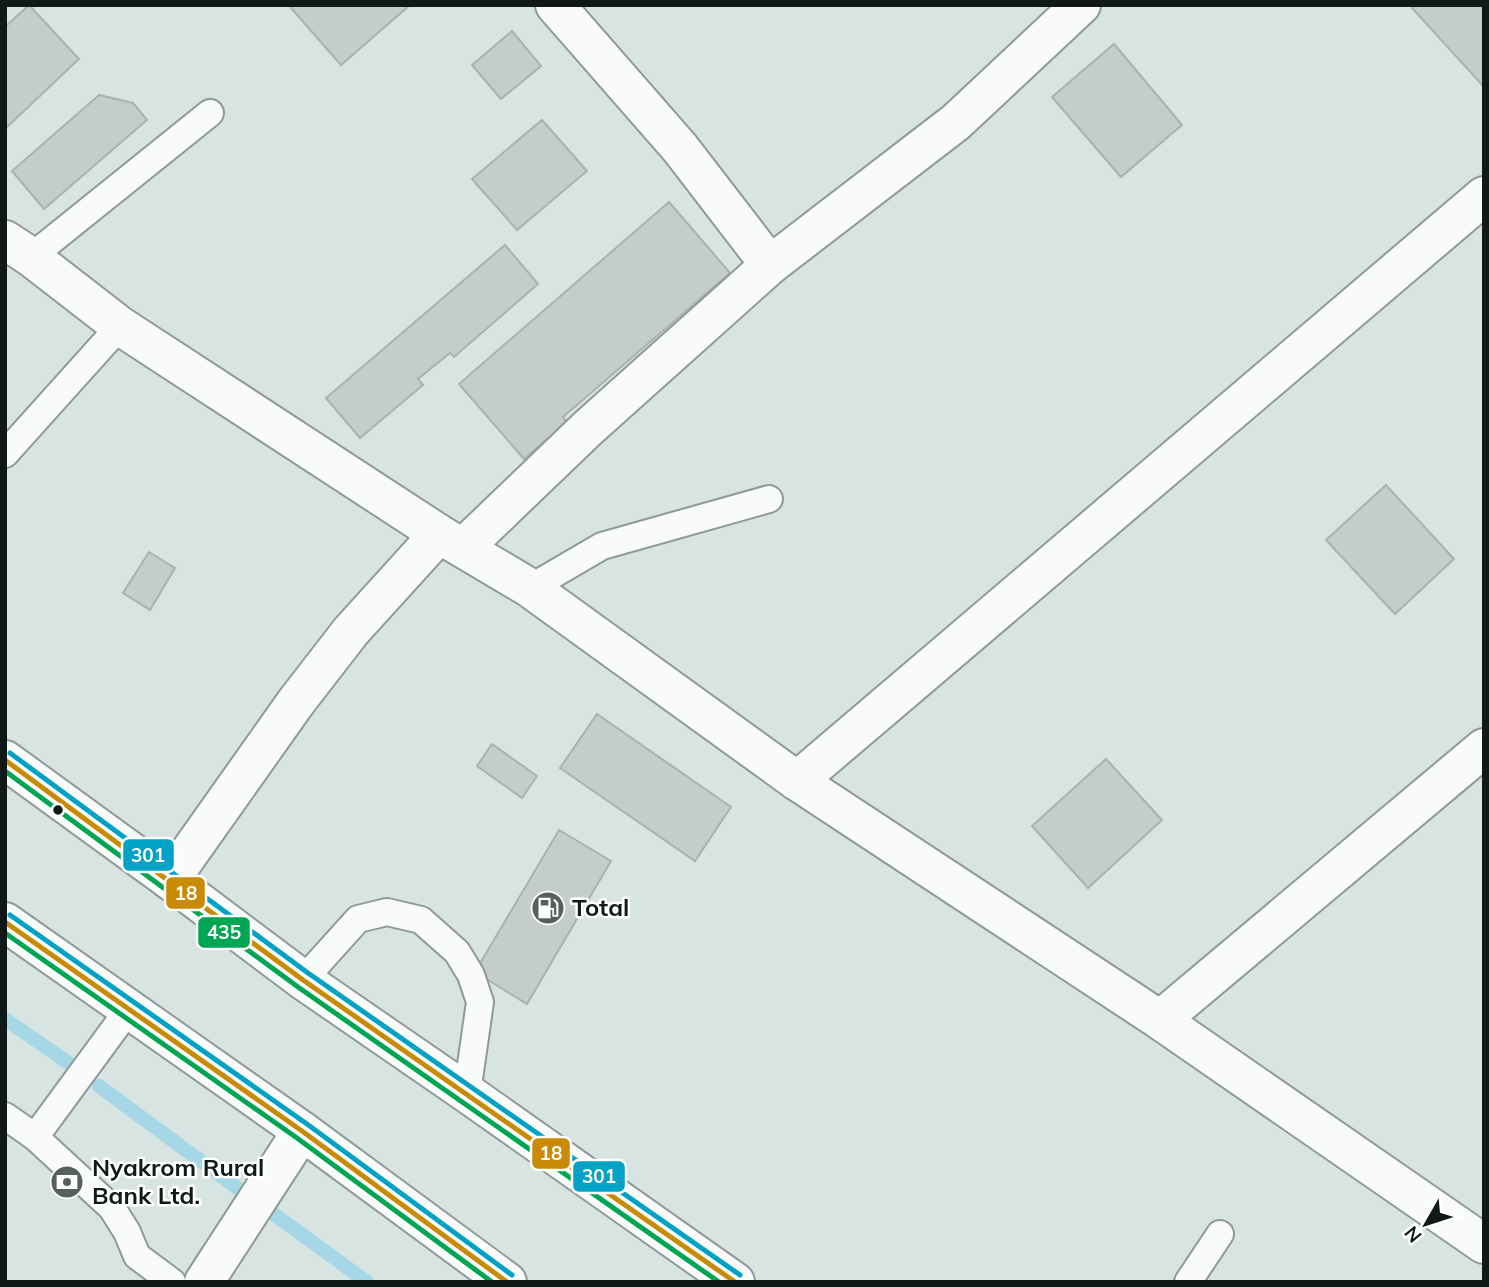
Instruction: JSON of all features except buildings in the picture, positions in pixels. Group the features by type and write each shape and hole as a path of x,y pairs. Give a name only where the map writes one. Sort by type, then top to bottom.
{"main road":[{"path":"555,5 680,148 770,265"},
{"path":"170,880 304,691 351,631 451,541 588,428 770,265 956,122 1077,7"},
{"path":"797,781 1484,196"},
{"path":"18,249 120,326 451,541 530,588 797,781 1160,1020 1484,1244"},
{"path":"1160,1020 1484,748"},
{"path":"5,760 303,980 735,1282"},
{"path":"5,922 302,1131 507,1282"},
{"path":"204,1282 302,1131"}],"lane":[{"path":"18,249 210,113"},
{"path":"5,454 120,326"},
{"path":"530,588 602,546 769,499"},
{"path":"303,980 358,919 387,912 421,920 457,952 471,975 480,1002 467,1093"},
{"path":"35,1137 130,1009"},
{"path":"5,1116 35,1137 112,1208 127,1232 136,1256 172,1282"},
{"path":"1188,1282 1220,1234"}],"waterway":[{"path":"5,1019 70,1064"},
{"path":"99,1086 244,1193"},
{"path":"271,1212 367,1282"}],"transit line":[{"name":"301","path":"10,753 308,973 740,1275"},
{"name":"18","path":"5,760 303,980 735,1282"},
{"name":"435","path":"5,771 298,987 719,1282"},
{"name":"301","path":"10,915 307,1124 512,1275"},
{"name":"18","path":"5,922 302,1131 507,1282"},
{"name":"435","path":"5,933 297,1138 492,1282"}],"place":[{"name":"Total","path":"548,908"},
{"name":"Nyakrom Rural Bank Ltd.","path":"67,1182"}]}
